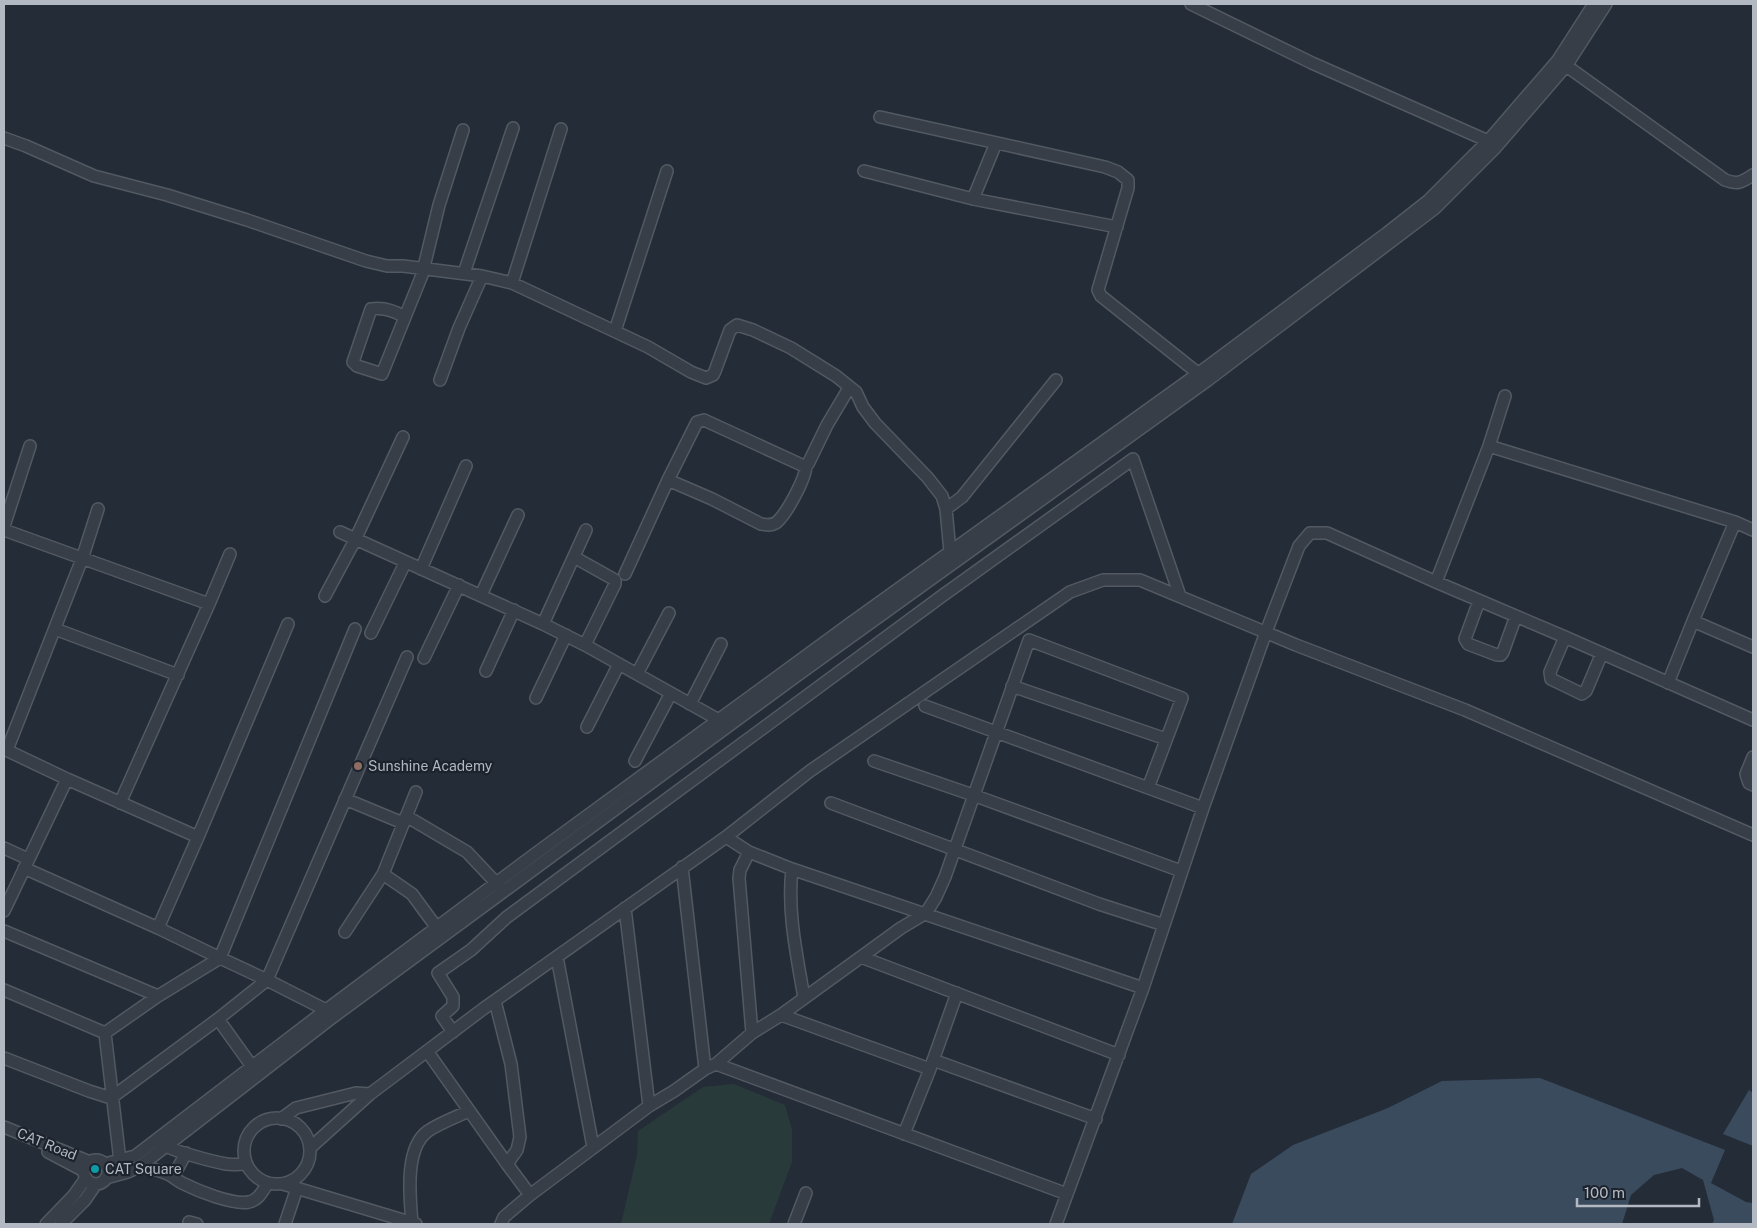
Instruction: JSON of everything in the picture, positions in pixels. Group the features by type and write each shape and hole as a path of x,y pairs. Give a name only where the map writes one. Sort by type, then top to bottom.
{"street":[{"path":"1191,4 1312,63 1492,144"},
{"path":"1562,63 1594,4"},
{"path":"48,1224 93,1174 128,1172 139,1167 161,1143 255,1071 333,1017 500,888 535,854 723,724 1203,377 1387,233 1429,200 1492,144 1562,63 1606,4"},
{"path":"1562,63 1725,180 1733,183 1741,182 1753,175"},
{"path":"880,117 1105,167 1118,172 1128,180 1128,188 1098,290 1101,296 1203,377"},
{"path":"464,273 513,128"},
{"path":"512,283 562,129"},
{"path":"405,317 398,313 377,308 371,309 353,362 357,366 382,374 422,275 422,268 439,205 463,130"},
{"path":"4,138 94,176 167,195 366,261 387,266 464,273 512,283 648,347 706,378 713,376 730,330 737,325 753,330 792,348 836,376 856,392 863,407 876,423 928,478 942,496 946,509 953,557"},
{"path":"973,199 996,144"},
{"path":"615,331 667,171"},
{"path":"864,172 973,199 1117,227"},
{"path":"440,380 458,328 482,276"},
{"path":"946,509 962,497 1056,380"},
{"path":"668,480 712,499 761,524 769,525 776,522 794,497 806,474 806,465 819,444 826,425 849,388"},
{"path":"1436,582 1505,396"},
{"path":"625,574 697,422 704,420 804,466 806,465"},
{"path":"325,596 355,540 403,437"},
{"path":"30,446 4,525 82,559 209,604"},
{"path":"1488,446 1735,522 1753,530"},
{"path":"453,1032 442,1016 453,1006 453,997 438,973 471,950 507,917 546,888 934,602 1133,459 1180,596"},
{"path":"421,569 466,466"},
{"path":"98,509 82,559 55,629 5,749 120,803 198,836"},
{"path":"481,595 518,515"},
{"path":"1668,683 1735,522"},
{"path":"543,624 586,530"},
{"path":"340,532 514,610 585,645 671,692 723,724"},
{"path":"1056,1224 1143,988 1202,808 1266,632 1298,546 1310,533 1327,532 1479,601 1565,636 1753,720"},
{"path":"120,803 230,554"},
{"path":"574,557 615,580 615,584 585,645"},
{"path":"371,633 406,563"},
{"path":"310,1148 370,1094 557,956 726,838 810,772 1070,592 1103,580 1140,580 1465,710 1753,835"},
{"path":"424,658 459,585"},
{"path":"1479,601 1465,639 1468,644 1496,655 1501,655 1516,616"},
{"path":"486,671 514,610"},
{"path":"637,674 669,613"},
{"path":"1693,621 1753,647"},
{"path":"158,928 288,624"},
{"path":"55,629 178,675"},
{"path":"105,1033 158,996 220,958 355,629"},
{"path":"536,698 566,636"},
{"path":"1565,636 1549,676 1551,679 1577,692 1582,694 1586,691 1602,653"},
{"path":"500,1224 504,1217 530,1194 649,1106 705,1069 716,1064 752,1033 901,928 926,913 936,897 1028,640 1182,698 1148,788"},
{"path":"690,704 721,644"},
{"path":"111,1098 268,980 407,657"},
{"path":"586,727 619,664"},
{"path":"1012,686 1166,739"},
{"path":"635,761 671,692"},
{"path":"925,706 1202,808"},
{"path":"1753,757 1746,774 1749,783 1753,785"},
{"path":"874,761 1181,871"},
{"path":"4,911 67,779"},
{"path":"345,932 383,874 416,792"},
{"path":"345,799 404,819 467,852 500,888"},
{"path":"831,803 1099,904 1164,925"},
{"path":"726,838 749,852 792,869 1143,988"},
{"path":"4,848 26,864 268,980 326,1010"},
{"path":"749,852 740,870 739,878 752,1033"},
{"path":"682,868 705,1069"},
{"path":"792,869 790,889 795,944 804,998"},
{"path":"383,874 412,894 437,928"},
{"path":"255,1071 326,1010 437,928 500,888"},
{"path":"625,908 649,1106"},
{"path":"4,931 158,996"},
{"path":"557,956 593,1147"},
{"path":"861,957 1119,1055"},
{"path":"4,990 105,1033"},
{"path":"904,1134 956,993"},
{"path":"495,1001 511,1064 520,1137 517,1150 507,1164"},
{"path":"781,1014 1096,1119"},
{"path":"218,1019 255,1071"},
{"path":"105,1033 111,1098 120,1161"},
{"path":"428,1051 530,1194"},
{"path":"4,1058 111,1098"},
{"path":"716,1064 1067,1194"},
{"path":"281,1118 296,1108 356,1093 370,1094"},
{"path":"283,1184 297,1178 304,1170 309,1159 310,1148 307,1137 301,1128 281,1118 271,1119 254,1127 244,1144 246,1164 251,1173 259,1179 268,1183 283,1184 297,1188 384,1220 414,1224 409,1191 412,1158 421,1138 428,1132 469,1110"},
{"name":"CAT Road","path":"5,1130 93,1174 98,1160 105,1164 120,1161 161,1143"},
{"path":"161,1143 186,1153 228,1164 246,1164"},
{"path":"173,1176 186,1153"},
{"path":"139,1167 156,1169 214,1196 238,1202 250,1202 258,1198 268,1183"},
{"path":"304,1170 309,1192"},
{"path":"61,1224 85,1200 93,1174"},
{"path":"285,1224 297,1188"},
{"path":"794,1224 806,1193"}],"shaded area":[{"path":"734,1084 785,1105 792,1129 792,1162 769,1224 621,1224 637,1155 638,1131 703,1087"}],"water":[{"path":"1540,1078 1725,1150 1711,1183 1746,1202 1753,1203 1753,1224 1712,1224 1714,1220 1703,1180 1682,1168 1654,1175 1631,1195 1622,1224 1232,1224 1251,1174 1293,1145 1388,1108 1442,1081"},
{"path":"1749,1090 1753,1093 1753,1146 1723,1134"}],"place":[{"name":"Sunshine Academy","path":"358,766"},
{"name":"CAT Square","path":"95,1169"}]}
